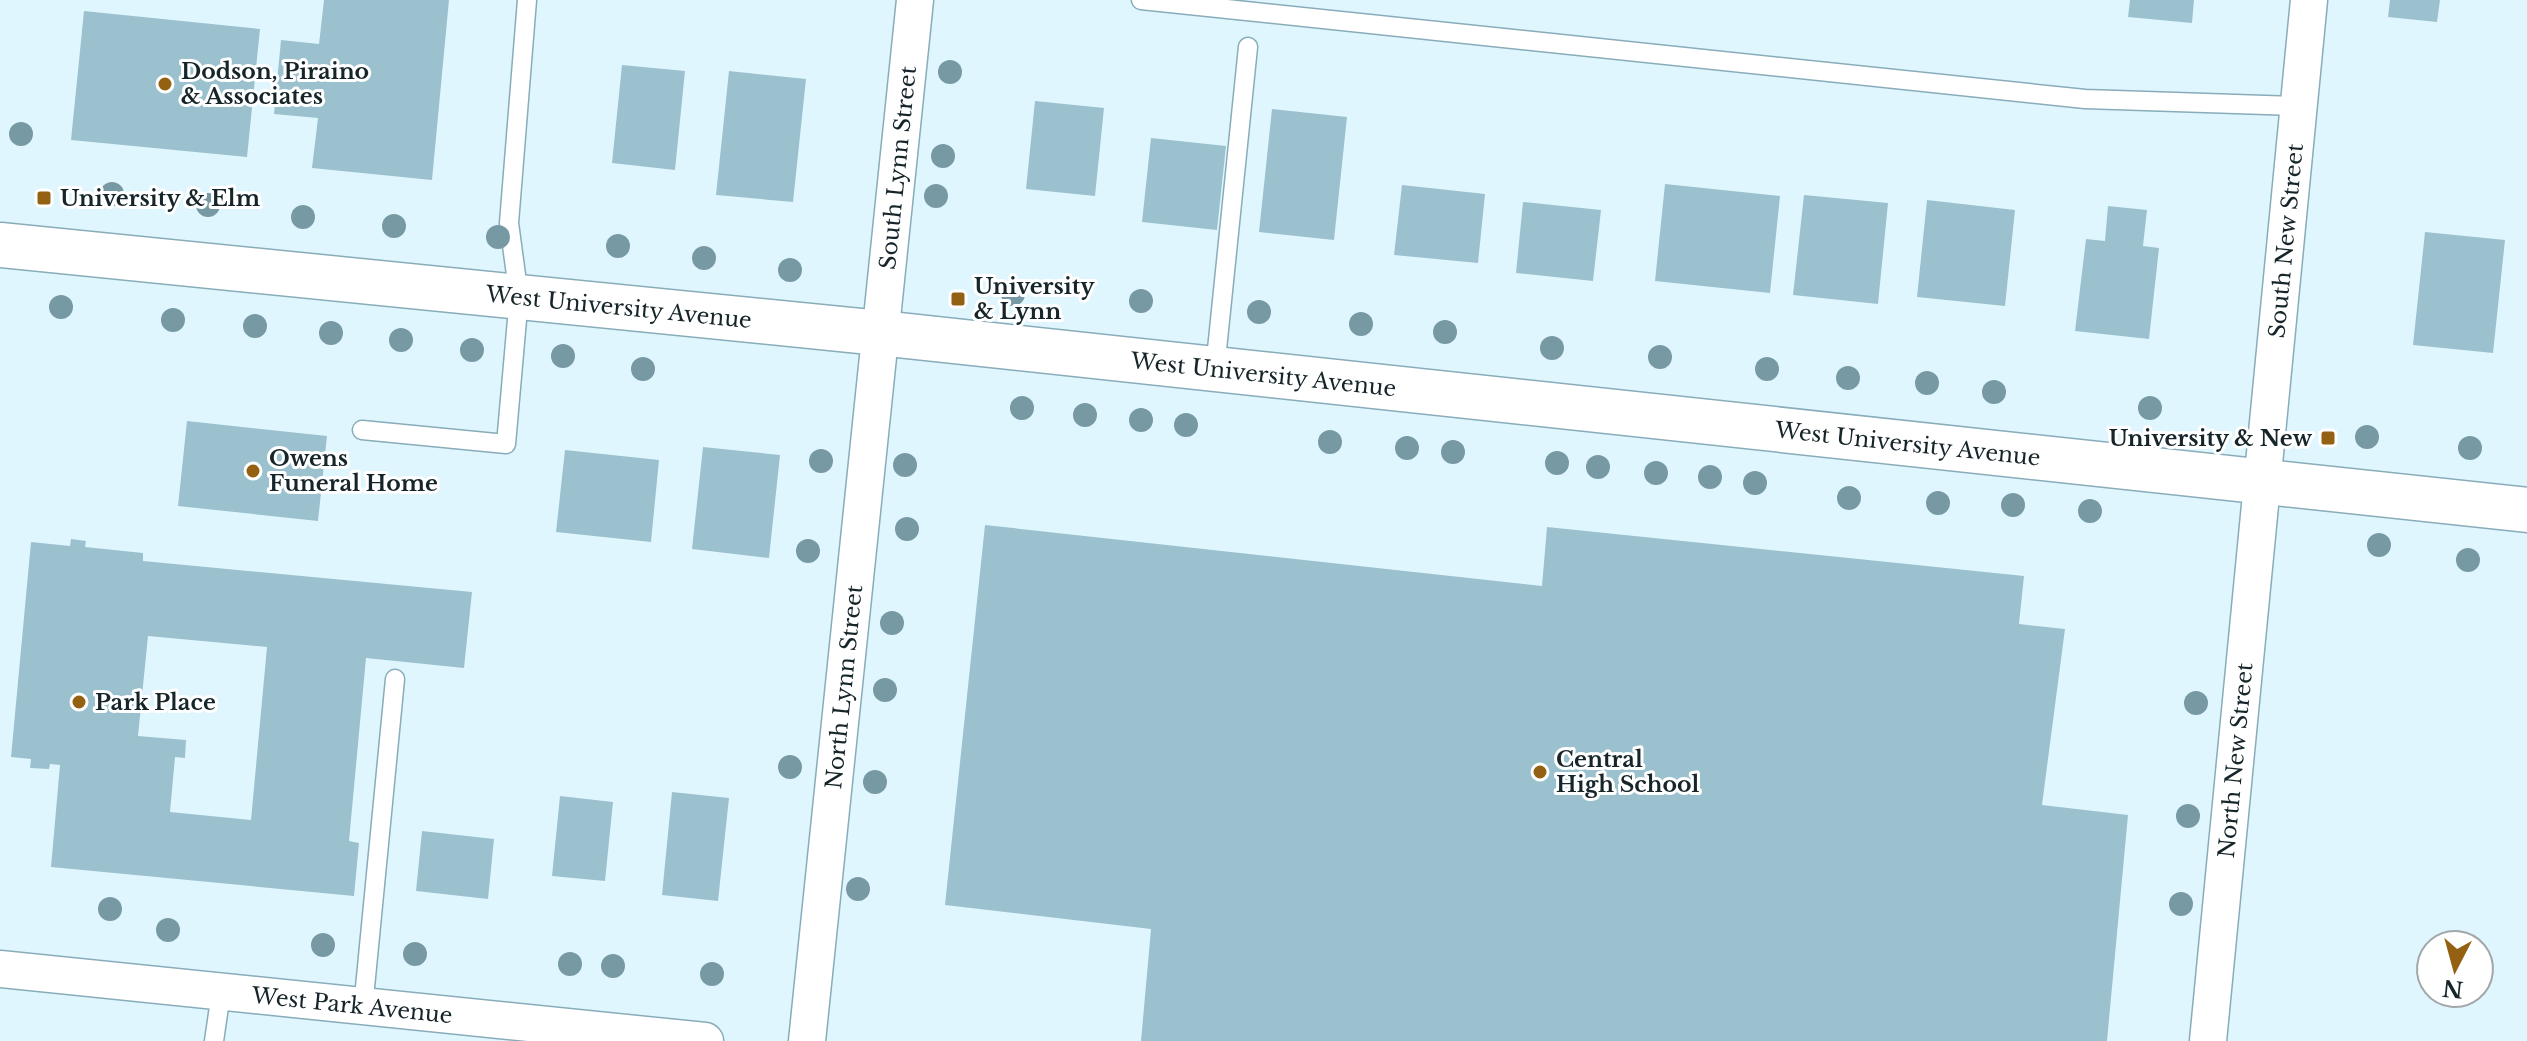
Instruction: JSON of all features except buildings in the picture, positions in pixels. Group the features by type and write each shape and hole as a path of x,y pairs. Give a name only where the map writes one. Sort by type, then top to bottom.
{"main road":[{"name":"West University Avenue","path":"0,245 880,333 2527,510"}],"street":[{"name":"South Lynn Street","path":"880,333 915,0"},
{"name":"South New Street","path":"2261,481 2309,0"},
{"name":"North Lynn Street","path":"807,1041 880,333"},
{"name":"North New Street","path":"2208,1041 2261,481"},
{"name":"West Park Avenue","path":"0,969 705,1041"}],"lane":[{"path":"362,430 506,444 519,297 509,223 527,0"},
{"path":"1141,0 2085,99 2298,106"},
{"path":"1215,369 1248,47"},
{"path":"363,1008 395,679"},
{"path":"214,1041 221,993"}],"place":[{"name":"Dodson, Piraino & Associates","path":"165,84"},
{"name":"University & Elm","path":"44,198"},
{"name":"University & Lynn","path":"958,299"},
{"name":"University & New","path":"2328,438"},
{"name":"Owens Funeral Home","path":"253,471"},
{"name":"Park Place","path":"79,702"},
{"name":"Central High School","path":"1540,772"}]}
